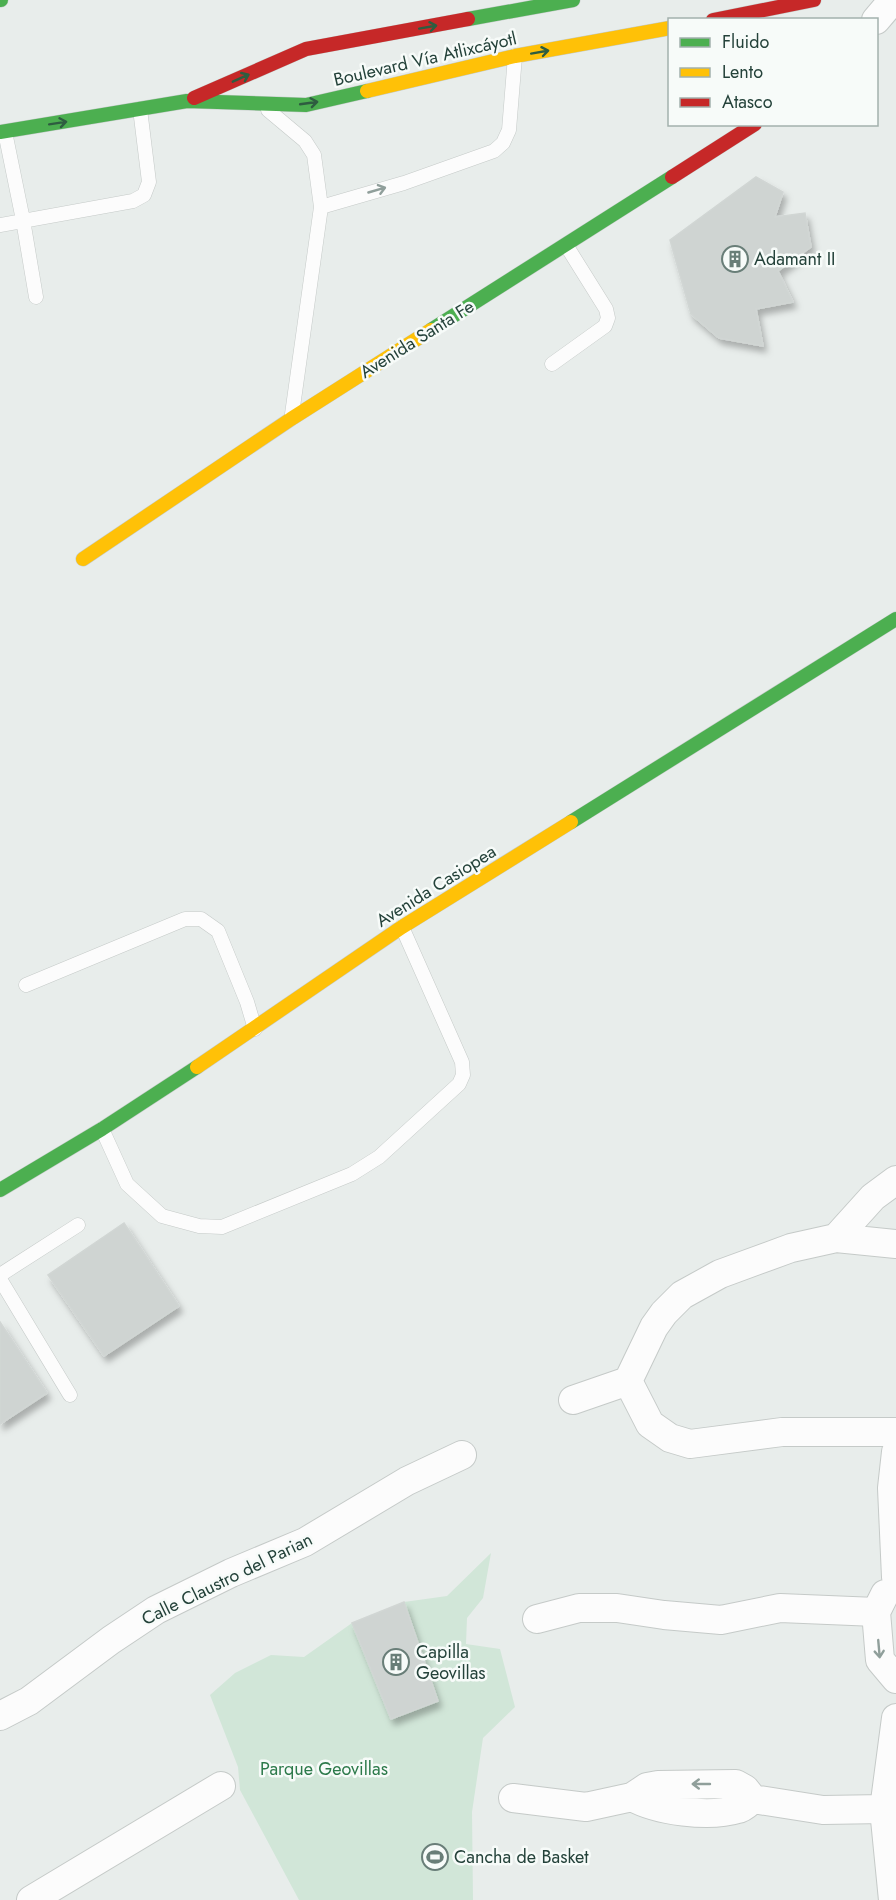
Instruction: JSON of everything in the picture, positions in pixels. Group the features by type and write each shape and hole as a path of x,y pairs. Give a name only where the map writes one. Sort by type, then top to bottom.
{"street":[{"name":"Boulevard Vía Atlixcáyotl","path":"187,101 306,49 573,0"},
{"path":"723,18 814,0"},
{"path":"878,18 893,0"},
{"name":"Boulevard Vía Atlixcáyotl","path":"2,132 187,101 306,105 515,56 668,28"},
{"name":"Avenida Santa Fe","path":"83,559 291,419 752,126"},
{"name":"Avenida Casiopea","path":"0,1191 102,1129 255,1029 402,927 896,620"},
{"path":"836,1238 873,1197 896,1180"},
{"path":"573,1400 628,1381 654,1327 664,1313 682,1295 720,1274 791,1248 836,1238 896,1244"},
{"path":"628,1381 650,1424 670,1438 690,1444 782,1432 896,1432"},
{"path":"896,1452 892,1488 896,1577 876,1612 880,1660 896,1679"},
{"name":"Calle Claustro del Parian","path":"0,1716 29,1701 156,1610 231,1573 305,1542 407,1481 462,1455"},
{"path":"537,1619 579,1608 617,1608 721,1620 780,1608 876,1612"},
{"path":"893,1900 884,1809 896,1718"},
{"path":"513,1798 586,1807 632,1797 647,1787 658,1785 736,1784 745,1789 753,1799 823,1810 884,1809"},
{"path":"31,1900 220,1786"}],"lane":[{"path":"321,207 404,183 494,151 503,143 509,130 515,56"},
{"path":"260,104 305,141 314,155 321,207 291,419"},
{"path":"0,225 133,201 144,195 149,182 140,109"},
{"path":"2,132 23,220 36,297"},
{"path":"552,364 604,326 608,318 606,309 566,245"},
{"path":"26,985 184,919 201,919 218,931 247,1002 255,1029"},
{"path":"102,1129 127,1184 162,1216 199,1226 222,1227 352,1174 379,1156 459,1084 463,1075 462,1062 402,927"},
{"path":"70,1395 0,1277 78,1225"}],"green space":[{"name":"Parque Geovillas","path":"491,1553 483,1598 467,1618 466,1644 500,1649 515,1707 483,1738 472,1812 473,1900 299,1900 240,1790 238,1767 210,1695 235,1673 271,1655 304,1657 352,1623 391,1719 438,1701 404,1602 447,1596"}],"building":[{"name":"Adamant II","path":"756,177 783,192 775,217 805,213 811,247 778,271 793,302 756,309 763,346 719,338 691,314 670,240"},
{"path":"124,1223 179,1306 104,1356 48,1275"},
{"path":"0,1322 47,1393 0,1424"},
{"name":"Capilla Geovillas","path":"404,1602 438,1701 391,1719 352,1623"}],"traffic: fast":[{"path":"468,19 573,0"},
{"path":"0,132 187,101 306,105 367,91"},
{"path":"431,330 672,177"},
{"path":"571,822 896,619"},
{"path":"0,1190 102,1129 197,1067"}],"traffic: slow":[{"path":"367,91 515,56 668,28"},
{"path":"83,559 291,419 431,330"},
{"path":"197,1067 402,927 571,822"}],"traffic: jam":[{"path":"723,18 814,0"},
{"path":"194,98 306,49 468,19"},
{"path":"672,177 752,126"}],"place":[{"name":"Adamant II","path":"735,259"},
{"name":"Capilla Geovillas","path":"396,1662"},
{"name":"Cancha de Basket","path":"435,1857"}]}
